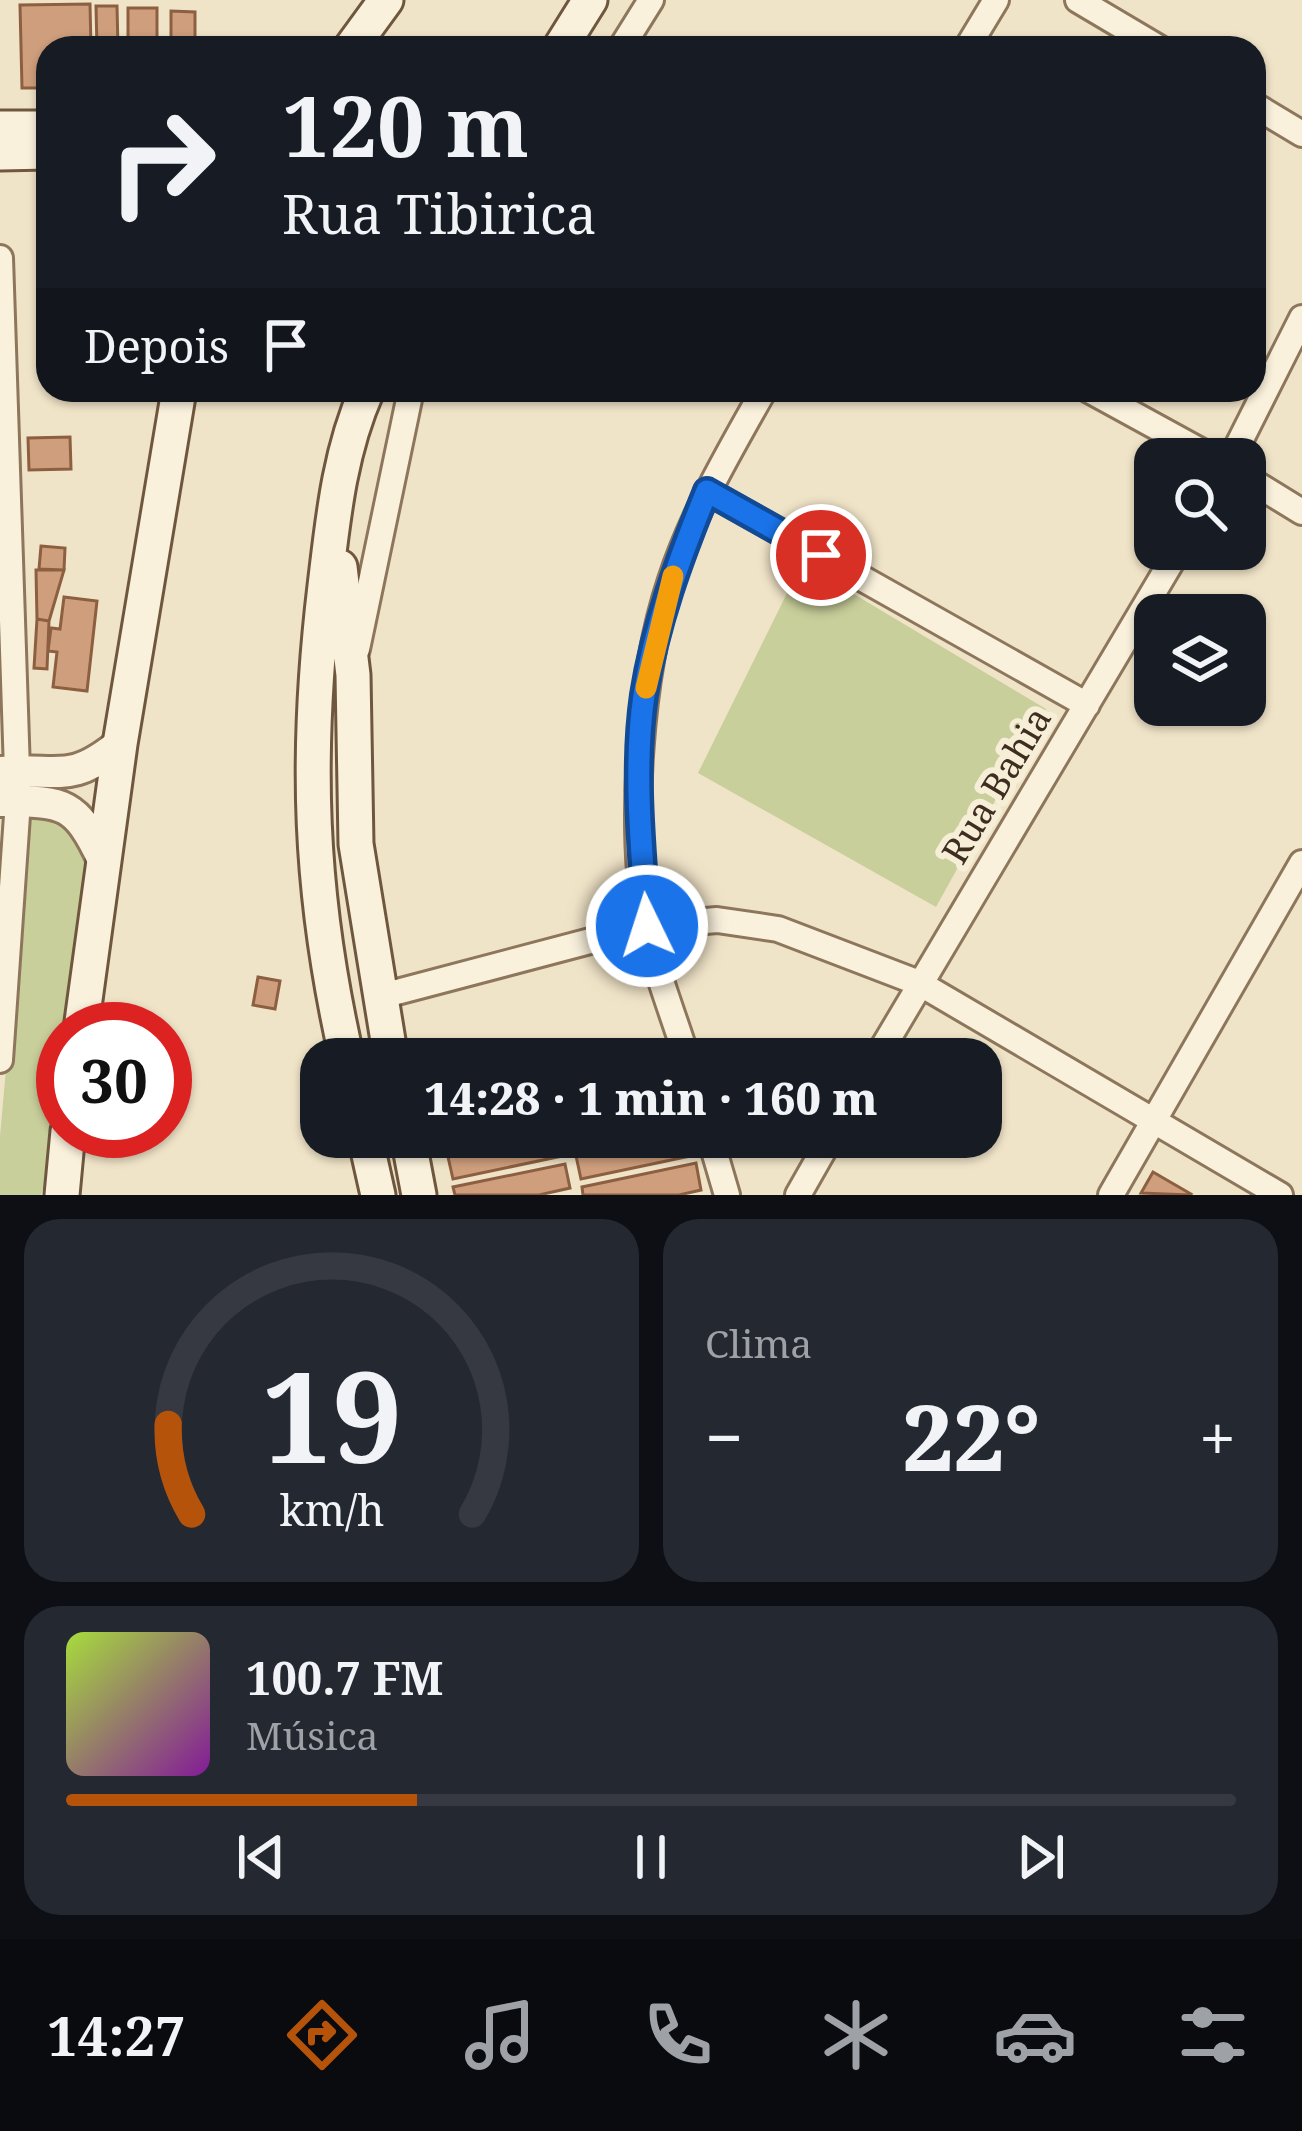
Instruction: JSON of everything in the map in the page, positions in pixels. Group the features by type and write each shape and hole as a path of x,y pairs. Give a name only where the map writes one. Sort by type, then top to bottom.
{"main road":[{"path":"360,36 386,0"},
{"path":"568,36 590,0"},
{"path":"0,128 36,128"},
{"path":"0,153 36,152"},
{"path":"85,1002 120,744 177,402"},
{"path":"343,1038 319,916 311,838 313,683 334,507 345,448 361,402"},
{"path":"334,507 352,675 356,844 388,1038"},
{"path":"59,1188 64,1158"},
{"path":"370,1158 378,1195"},
{"path":"412,1158 419,1195"}],"street":[{"path":"628,36 651,0"},
{"path":"974,36 996,0"},
{"path":"1078,0 1139,36"},
{"path":"1266,112 1302,134"},
{"path":"0,258 8,786 0,1060"},
{"path":"1266,391 1302,318"},
{"path":"352,675 409,402"},
{"path":"681,1038 647,926 639,803 644,696 670,581 707,491 757,402"},
{"path":"1111,402 1177,438"},
{"path":"1242,438 1260,402"},
{"path":"1266,490 1302,512"},
{"path":"707,491 1087,705"},
{"name":"Rua Bahia","path":"888,1038 1167,570"},
{"path":"8,786 68,775 94,765 120,744"},
{"path":"8,786 66,805 82,818 103,860"},
{"path":"1111,1195 1302,862"},
{"path":"379,997 647,926 717,920 778,929 920,983 1280,1195"},
{"path":"716,1158 727,1195"},
{"path":"798,1195 819,1158"}],"green space":[{"path":"802,563 1046,709 936,907 698,773"},
{"path":"29,812 61,812 87,843 86,869 70,1002 36,1002 36,1158 51,1158 41,1195 0,1195 0,1136"}],"building":[{"path":"90,4 91,36 36,36 36,88 22,88 20,5"},
{"path":"96,6 117,6 118,36 97,36"},
{"path":"128,8 157,8 157,36 128,36"},
{"path":"171,11 195,12 195,36 171,36"},
{"path":"70,437 71,469 29,470 28,438"},
{"path":"41,546 65,548 64,570 39,569"},
{"path":"36,570 64,570 49,621 37,619"},
{"path":"64,597 97,601 87,691 53,687 57,652 48,651 51,628 60,629"},
{"path":"37,619 49,621 47,669 34,668"},
{"path":"258,977 280,981 275,1009 253,1005"},
{"path":"448,1158 553,1158 453,1179"},
{"path":"576,1158 681,1158 581,1179"},
{"path":"696,1163 701,1190 679,1195 583,1195 582,1187"},
{"path":"565,1164 570,1188 539,1195 455,1195 453,1187"},
{"path":"1153,1172 1191,1194 1141,1193"}],"slow traffic":[{"path":"646,688 673,576"}],"route":[{"path":"647,926 639,803 644,696 670,581 707,491 821,555"}]}
